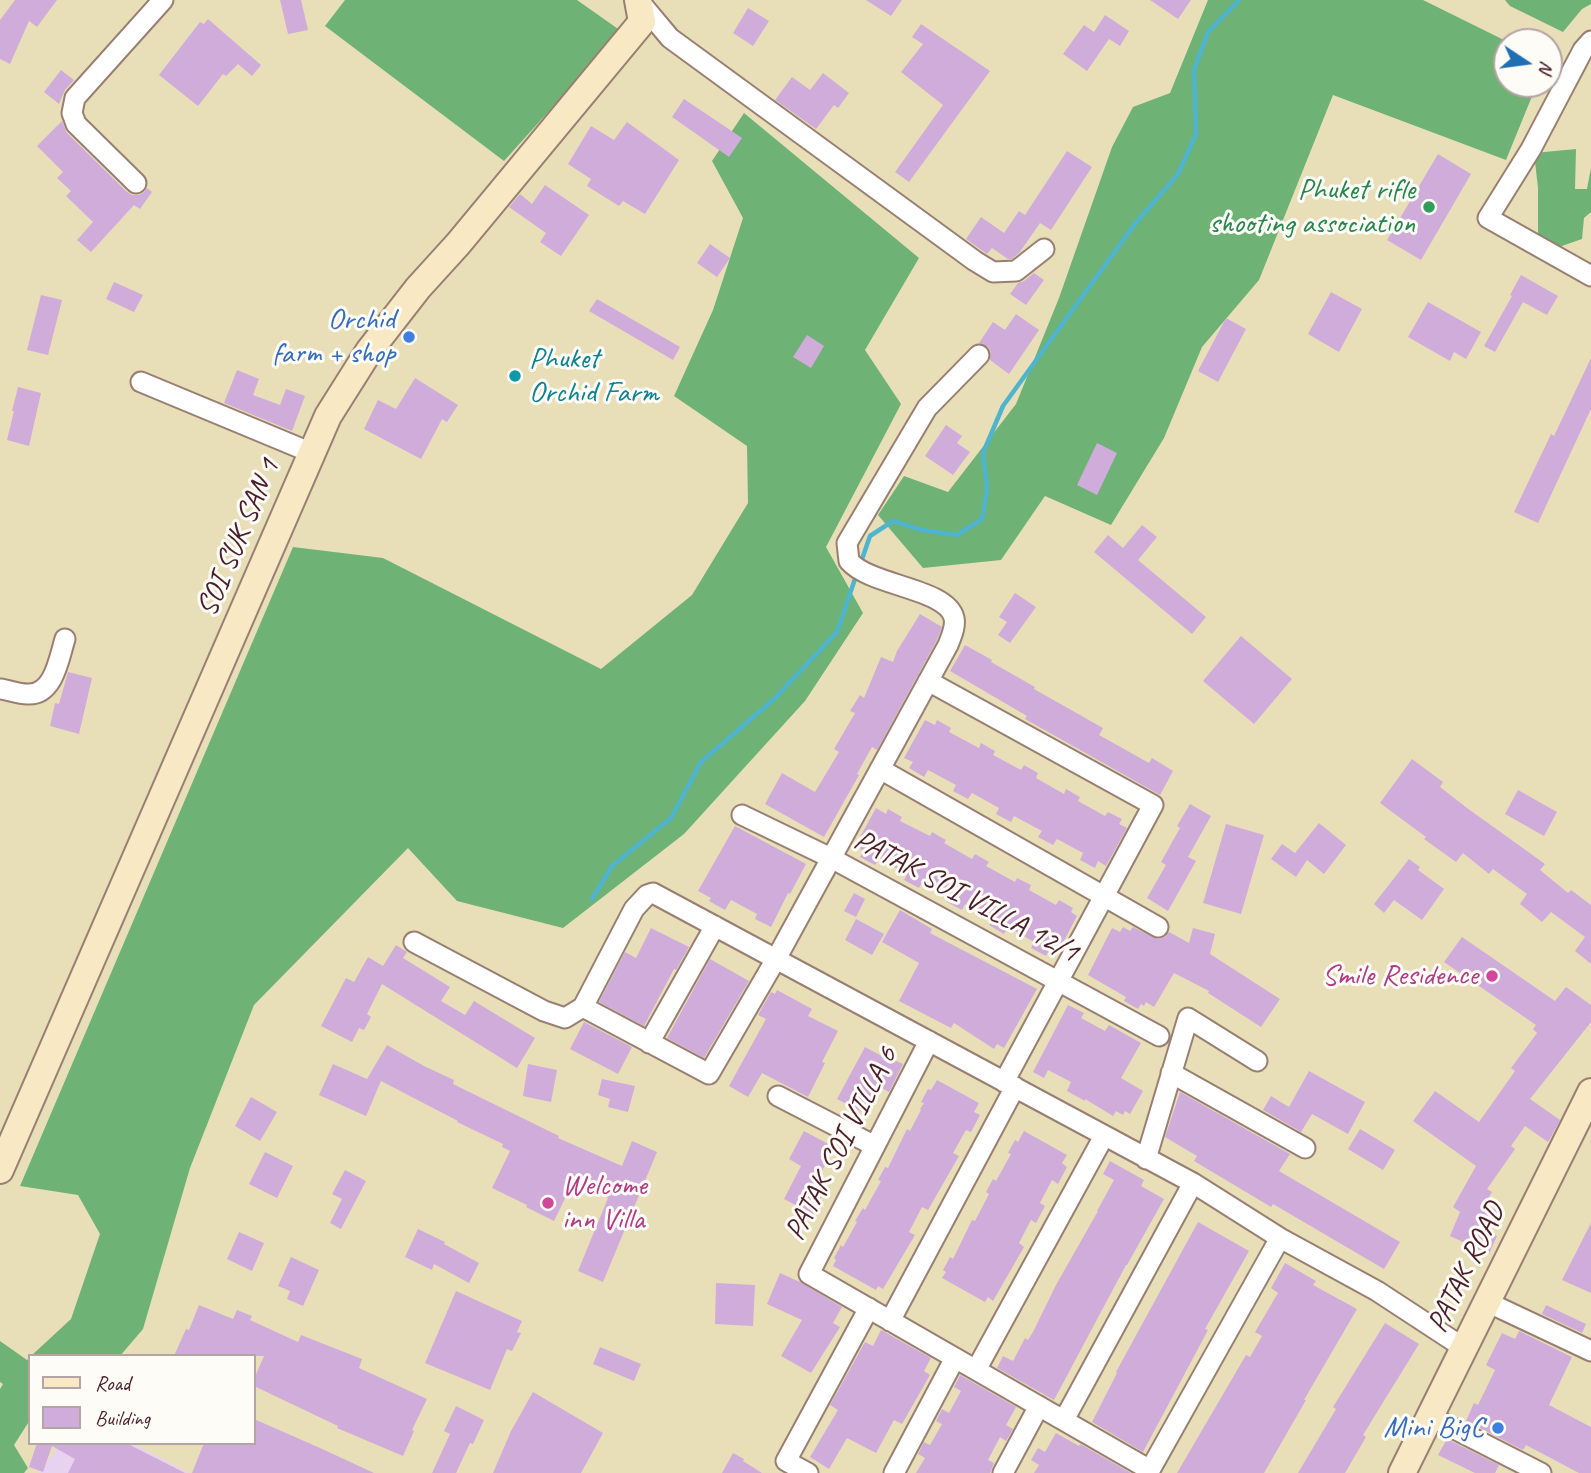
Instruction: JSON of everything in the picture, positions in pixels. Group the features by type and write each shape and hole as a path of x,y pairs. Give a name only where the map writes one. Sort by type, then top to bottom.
{"street":[{"path":"136,183 76,124 72,113 75,98 163,0"},
{"path":"639,1 670,38 975,261 993,272 1016,271 1044,249"},
{"name":"SOI SUK SAN 1","path":"0,1170 328,416 369,351 418,288 458,244 642,22 639,1"},
{"path":"1591,41 1583,50 1531,149 1488,218 1591,276"},
{"path":"583,1007 709,1074 776,959 948,645 954,617 947,606 934,597 857,569 849,561 847,543 927,408 979,355"},
{"path":"141,382 312,453"},
{"path":"0,689 29,695 40,692 50,682 65,639"},
{"path":"890,1321 1009,1085 1058,981 1153,806 928,681"},
{"path":"880,769 1158,927"},
{"name":"PATAK SOI VILLA 12/1","path":"742,816 831,858 1158,1036"},
{"path":"414,942 544,1011 565,1018 583,1007 634,909 647,895 653,893 1193,1183 1280,1238 1377,1292 1464,1348"},
{"path":"649,1043 715,926"},
{"path":"1146,1159 1188,1017 1257,1061"},
{"name":"PATAK SOI VILLA 6","path":"869,1308 809,1274 929,1041"},
{"path":"1171,1073 1304,1148"},
{"name":"PATAK ROAD","path":"1402,1473 1591,1092"},
{"path":"778,1096 875,1146"},
{"path":"976,1370 1104,1136"},
{"path":"1064,1420 1193,1183"},
{"path":"808,1473 786,1461 869,1308 1150,1470 1280,1238"},
{"path":"1486,1302 1591,1351"},
{"path":"894,1473 955,1358"},
{"path":"1003,1473 1039,1406"},
{"path":"1431,1417 1541,1473"}],"shaded area":[{"path":"60,1445 135,1445 189,1473 39,1473"}],"green space":[{"path":"345,0 577,0 621,31 504,161 325,26"},
{"path":"1208,0 1423,0 1493,35 1493,98 1531,98 1506,160 1333,95 1259,280 1202,347 1164,438 1111,525 1045,496 1001,560 923,568 878,515 904,476 948,492 1016,404 1059,298 1112,147 1133,107 1170,93"},
{"path":"1505,0 1591,0 1591,4 1582,9 1563,32 1563,28 1555,28 1510,6"},
{"path":"744,113 919,258 865,350 901,404 826,547 863,613 805,701 684,834 563,928 457,901 408,848 254,1005 190,1168 143,1329 122,1354 33,1354 71,1319 100,1234 78,1195 20,1186 293,547 383,558 601,669 692,595 748,503 747,446 674,396 713,310 743,218 712,161"},
{"path":"1576,149 1575,189 1587,189 1591,168 1591,212 1584,218 1582,239 1559,247 1538,237 1538,188 1534,153"},
{"path":"0,1341 28,1359 28,1423 14,1445 28,1468 24,1473 0,1473 0,1389 3,1384 0,1382"}],"building":[{"path":"15,0 57,0 37,27 29,21 10,64 0,59 0,20"},
{"path":"280,0 301,0 308,30 288,34"},
{"path":"866,0 902,0 891,16"},
{"path":"1150,0 1191,0 1178,19"},
{"path":"748,8 769,21 753,46 733,33"},
{"path":"1105,15 1129,31 1120,46 1109,39 1087,71 1063,54 1084,25 1094,32"},
{"path":"208,19 261,65 252,76 238,64 226,76 223,74 198,106 159,75 200,22 204,24"},
{"path":"921,24 990,71 909,182 895,172 943,105 901,72 923,44 912,37"},
{"path":"61,70 74,80 65,90 59,104 44,92"},
{"path":"823,73 849,93 838,108 834,105 816,129 775,100 792,77 810,90"},
{"path":"684,99 742,138 729,157 672,117"},
{"path":"62,121 67,133 127,192 139,195 147,188 152,192 140,209 134,205 91,252 77,240 93,222 66,196 71,191 57,178 63,172 37,146"},
{"path":"627,122 679,160 645,214 623,201 619,206 587,186 591,179 568,164 591,126 614,140"},
{"path":"1067,151 1092,167 1051,230 1040,223 1012,259 992,248 987,254 966,239 981,217 1004,233 1019,211 1025,215"},
{"name":"Phuket rifle shooting association","path":"1438,154 1471,174 1421,260 1387,240"},
{"path":"545,185 589,215 561,256 540,242 546,233 509,207 520,194 532,204"},
{"path":"710,244 730,258 717,277 697,263"},
{"path":"1034,273 1044,280 1026,305 1010,294 1018,283"},
{"path":"1521,275 1558,296 1547,315 1523,302 1495,352 1484,346"},
{"path":"114,282 143,295 134,312 106,299"},
{"path":"1331,292 1362,309 1339,352 1308,334"},
{"path":"41,295 62,300 48,355 27,350"},
{"path":"597,299 680,347 673,360 589,311"},
{"path":"1428,302 1481,332 1466,359 1454,352 1450,361 1408,337"},
{"path":"1016,314 1039,330 1009,374 990,360 991,352 988,347 979,343 993,322 1005,330"},
{"path":"1226,318 1246,329 1218,382 1198,371"},
{"path":"807,335 824,346 811,368 793,357"},
{"path":"1591,358 1591,409 1538,523 1514,512"},
{"path":"237,370 259,379 253,395 280,405 286,389 305,396 292,431 224,403"},
{"path":"415,378 458,405 447,422 442,419 421,459 364,429 378,400 396,409"},
{"path":"18,387 41,393 29,446 7,440"},
{"path":"946,425 962,436 957,443 970,452 953,475 925,456"},
{"path":"1097,443 1117,453 1097,495 1077,485"},
{"path":"1142,525 1157,537 1138,560 1206,617 1192,634 1094,552 1108,535 1123,548"},
{"path":"1015,593 1036,607 1010,643 998,635 1007,622 999,617"},
{"path":"920,614 942,627 937,640 877,750 872,747 824,837 765,804 782,773 815,792 839,752 834,749 855,713 850,711 860,695 864,698 881,657 893,662"},
{"path":"1241,636 1292,679 1254,724 1203,681"},
{"path":"965,645 1035,687 1034,689 1103,728 1099,735 1149,763 1152,758 1173,771 1160,795 1025,719 1027,716 950,671"},
{"path":"68,672 92,678 79,734 50,726 55,703 59,704"},
{"path":"925,720 935,725 937,720 951,728 949,732 979,748 981,743 995,751 993,755 1021,770 1024,765 1038,773 1036,778 1064,794 1066,789 1080,797 1078,801 1105,816 1108,812 1122,819 1119,824 1127,828 1106,866 1098,861 1095,868 1080,860 1083,853 1057,839 1053,845 1038,837 1042,831 1014,816 1011,822 996,814 999,808 972,793 968,799 953,791 956,785 928,770 924,777 909,768 913,762 904,758"},
{"path":"1412,759 1443,782 1440,787 1545,864 1540,870 1568,893 1571,890 1591,905 1591,964 1575,951 1585,937 1551,912 1542,922 1520,904 1527,894 1493,869 1489,874 1463,853 1456,862 1380,803"},
{"path":"1518,790 1557,812 1544,836 1505,814"},
{"path":"1190,804 1211,816 1188,857 1196,861 1168,911 1147,898 1166,865 1161,862"},
{"path":"876,808 886,814 888,809 902,817 900,821 930,836 932,832 946,840 944,843 972,859 975,854 989,862 986,866 1015,882 1017,878 1031,885 1029,890 1056,905 1059,900 1073,908 1071,912 1077,916 1057,954 1049,950 1046,956 1031,948 1034,942 1008,927 1004,934 989,925 993,919 965,904 962,910 947,902 950,896 923,881 919,888 904,880 907,874 879,859 875,865 860,857 864,851 855,846"},
{"path":"1319,823 1346,845 1324,874 1307,860 1296,877 1271,859 1282,844 1295,853"},
{"path":"1226,824 1264,835 1241,914 1203,903"},
{"path":"735,826 806,864 771,927 755,919 757,914 731,900 725,910 698,891"},
{"path":"1409,859 1420,867 1418,870 1444,889 1422,920 1394,900 1384,913 1374,904"},
{"path":"854,893 865,899 856,917 844,911"},
{"path":"900,910 932,929 930,933 1037,989 1004,1048 997,1044 994,1049 954,1023 951,1028 899,1001 919,963 882,942"},
{"path":"856,919 884,934 872,955 845,940"},
{"path":"1123,927 1130,931 1133,927 1157,939 1165,937 1169,932 1189,943 1193,928 1215,934 1210,954 1280,999 1261,1027 1208,993 1209,991 1174,973 1154,1007 1146,1002 1138,1009 1124,1001 1126,997 1088,975 1112,928 1120,932"},
{"path":"651,928 689,947 676,970 674,969 644,1026 599,1002 625,952 636,958"},
{"path":"1462,937 1555,1001 1566,987 1591,1005 1591,1022 1530,1099 1560,1120 1551,1137 1548,1142 1525,1126 1511,1146 1515,1149 1487,1189 1492,1192 1485,1204 1498,1211 1487,1232 1497,1236 1489,1254 1450,1236 1460,1212 1453,1207 1476,1166 1413,1121 1435,1091 1479,1122 1515,1071 1511,1068 1537,1033 1533,1029 1536,1025 1444,962"},
{"path":"396,945 407,952 403,958 450,987 441,1001 465,1015 474,1001 535,1038 517,1068 382,984 367,1014 371,1017 364,1030 359,1028 352,1042 321,1026 346,978 354,982 368,957 383,966"},
{"path":"710,959 749,981 704,1058 667,1038"},
{"path":"777,990 812,1009 808,1016 838,1031 808,1097 762,1073 748,1097 729,1086 766,1019 758,1015 771,992 775,994"},
{"path":"1068,1005 1084,1013 1081,1018 1105,1031 1109,1025 1141,1043 1121,1078 1143,1091 1130,1114 1125,1111 1123,1115 1116,1111 1113,1116 1067,1091 1071,1082 1048,1070 1044,1078 1033,1072"},
{"path":"584,1022 632,1047 618,1074 570,1049"},
{"path":"387,1045 454,1080 453,1084 559,1136 558,1138 622,1166 632,1141 657,1152 603,1282 578,1271 608,1198 573,1182 554,1221 492,1188 510,1151 502,1147 503,1144 381,1081 366,1116 319,1095 333,1064 367,1079"},
{"path":"865,1047 893,1062 894,1060 903,1064 889,1092 878,1086 864,1113 837,1099"},
{"path":"528,1064 557,1070 551,1102 523,1096"},
{"path":"1309,1071 1365,1102 1348,1134 1312,1114 1301,1132 1263,1110 1271,1096 1289,1107"},
{"path":"602,1079 635,1086 628,1112 608,1107 610,1099 598,1095"},
{"path":"937,1080 979,1103 974,1112 980,1115 971,1132 966,1130 953,1153 959,1156 928,1210 922,1207 909,1232 915,1235 883,1289 878,1286 876,1290 833,1266 836,1260 834,1258 841,1245 843,1247 863,1208 865,1210 881,1181 878,1180 885,1167 888,1168 907,1129 910,1131 928,1089 931,1090"},
{"path":"1180,1092 1290,1154 1279,1171 1400,1242 1384,1269 1194,1161 1197,1156 1165,1137"},
{"path":"251,1097 277,1112 260,1141 235,1126"},
{"path":"1360,1129 1395,1150 1383,1170 1348,1149"},
{"path":"804,1131 834,1147 817,1181 827,1186 813,1214 784,1199 801,1166 789,1159"},
{"path":"1024,1131 1067,1155 1062,1163 1067,1167 1058,1184 1052,1180 1040,1203 1045,1206 1036,1223 1031,1220 1019,1243 1024,1247 993,1301 988,1297 985,1302 942,1278 946,1272 943,1270 950,1257 953,1259 972,1220 975,1221 989,1194 986,1192 993,1179 996,1181 1011,1154 1008,1153 1015,1140 1018,1142"},
{"path":"265,1152 293,1166 277,1198 249,1184"},
{"path":"1110,1161 1144,1180 1141,1186 1164,1199 1054,1400 997,1368 1003,1356 1013,1361 1025,1338 1028,1340 1033,1332 1114,1180 1103,1174"},
{"path":"345,1170 366,1181 341,1229 330,1223 342,1199 332,1194"},
{"path":"1198,1222 1249,1251 1205,1329 1208,1330 1143,1452 1092,1422 1116,1372"},
{"path":"1591,1223 1591,1293 1562,1280"},
{"path":"418,1229 479,1263 469,1283 434,1264 432,1270 405,1257"},
{"path":"239,1232 264,1243 252,1271 227,1259"},
{"path":"291,1257 319,1270 303,1306 287,1299 290,1291 278,1286"},
{"path":"1285,1263 1316,1281 1313,1285 1357,1309 1264,1473 1177,1473 1246,1355 1250,1357 1262,1336 1255,1332 1278,1293 1271,1288"},
{"path":"780,1273 842,1307 833,1323 840,1327 811,1373 781,1356 802,1320 767,1304"},
{"path":"716,1283 755,1285 753,1326 715,1324"},
{"path":"456,1291 522,1321 517,1332 521,1333 512,1351 507,1349 490,1390 425,1363"},
{"path":"199,1305 233,1319 237,1310 252,1316 250,1320 298,1342 301,1335 362,1359 359,1368 427,1399 403,1456 337,1428 338,1426 256,1387 256,1374 264,1356 175,1354 186,1329 189,1330"},
{"path":"1546,1305 1586,1324 1582,1333 1542,1314"},
{"path":"1385,1323 1419,1344 1363,1435 1366,1437 1345,1473 1298,1473 1336,1409 1333,1407"},
{"path":"881,1330 931,1358 924,1371 930,1375 902,1424 894,1420 876,1453 847,1438 829,1469 810,1457 838,1410 830,1405 865,1342 873,1346"},
{"path":"1519,1331 1572,1357 1549,1405 1591,1427 1591,1473 1579,1473 1526,1445 1523,1450 1466,1421 1474,1403 1478,1405 1495,1370 1486,1365 1502,1333 1515,1339"},
{"path":"600,1347 641,1364 634,1381 593,1364"},
{"path":"960,1375 1016,1407 1006,1425 1013,1429 1006,1441 1000,1437 988,1460 994,1463 990,1473 916,1473 925,1458 918,1454 924,1442 930,1445 942,1424 936,1421 942,1409 949,1413 961,1391 954,1387"},
{"path":"533,1392 603,1433 581,1473 493,1473 511,1431"},
{"path":"456,1406 484,1420 456,1473 432,1473 450,1434 444,1431"},
{"path":"256,1420 374,1473 192,1473 203,1445 256,1445"},
{"path":"1056,1433 1131,1473 1034,1473 1039,1465 1031,1460 1038,1448 1045,1452"},
{"path":"1447,1439 1499,1465 1495,1473 1475,1473 1438,1455"},
{"path":"36,1445 130,1445 185,1473 68,1473 75,1459 52,1446 43,1472 29,1467"},
{"path":"733,1453 744,1459 743,1461 762,1473 722,1473"}],"waterway":[{"path":"860,565 870,536 893,521 922,530 957,535 982,519 987,489 983,453 1003,406 1134,225 1178,174 1196,134 1194,70 1208,32 1239,0"},
{"path":"592,899 612,866 671,818 701,762 774,699 837,632 857,573"}],"place":[{"name":"Phuket rifle shooting association","path":"1429,207"},
{"name":"Orchid farm + shop","path":"409,337"},
{"name":"Phuket Orchid Farm","path":"515,376"},
{"name":"Smile Residence","path":"1492,976"},
{"name":"Welcome inn Villa","path":"548,1203"},
{"name":"Mini BigC","path":"1498,1428"}]}
